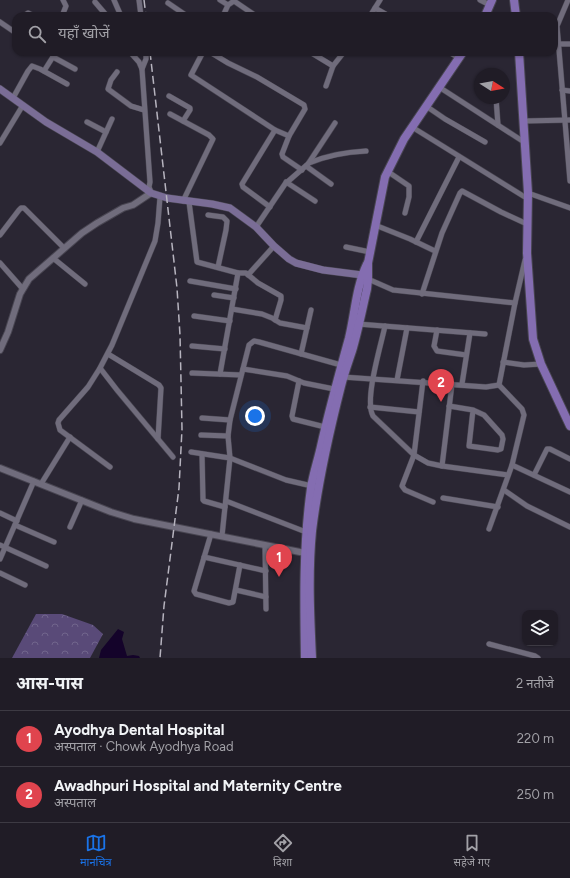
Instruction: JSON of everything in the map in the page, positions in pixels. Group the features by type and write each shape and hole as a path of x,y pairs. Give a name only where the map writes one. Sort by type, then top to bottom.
{"main road":[{"path":"514,0 516,12"},
{"path":"487,12 491,2"},
{"path":"312,658 310,575 312,532 317,496 341,376 356,324 381,190 396,152 460,56"},
{"path":"518,56 528,196 527,253 533,339 541,364 570,426"},
{"path":"0,89 46,122 97,152 151,193 160,197 230,208 256,227 289,259 304,266 365,277"},
{"path":"305,658 305,553 312,486 334,389 341,376 341,364 356,324"}],"street":[{"path":"63,0 66,6 64,12"},
{"path":"114,0 119,12"},
{"path":"139,0 140,12"},
{"path":"220,0 228,5"},
{"path":"372,12 380,0"},
{"path":"480,0 491,2"},
{"path":"558,24 568,0"},
{"path":"224,12 228,5 234,1 240,2 251,12"},
{"path":"95,2 104,12"},
{"path":"168,3 181,12"},
{"path":"375,8 382,12"},
{"path":"0,22 12,29"},
{"path":"558,35 562,90 567,120 570,181"},
{"path":"559,44 570,44"},
{"path":"44,71 53,56"},
{"path":"57,56 75,69"},
{"path":"0,350 8,332 22,288 29,279 82,233 123,208 133,205 151,193 149,187 150,182 142,69 139,62 134,56"},
{"path":"142,69 146,56"},
{"path":"201,56 191,75 275,130 289,136"},
{"path":"217,56 257,77 304,105 305,109 289,136 282,154 283,157 305,166 331,184"},
{"path":"317,56 334,66"},
{"path":"326,86 334,66 341,56"},
{"path":"13,98 30,66 35,66 67,84"},
{"path":"117,72 111,80 108,89 131,106 144,110"},
{"path":"439,87 524,142"},
{"path":"562,90 570,91"},
{"path":"169,96 190,108 183,121"},
{"path":"496,104 498,125"},
{"path":"0,143 24,105"},
{"path":"426,106 444,119 485,142"},
{"path":"170,114 212,136 213,139 186,201 197,262 238,273 241,272 281,296 275,320"},
{"path":"97,152 112,119"},
{"path":"524,121 567,120"},
{"path":"87,122 106,132"},
{"path":"305,166 335,123"},
{"path":"412,128 459,157 528,196 570,208"},
{"path":"270,207 243,187 242,184 275,130"},
{"path":"256,227 286,182 305,166 324,157 366,151"},
{"path":"416,242 459,157"},
{"path":"388,171 409,186 409,197 404,213"},
{"path":"286,182 315,201"},
{"path":"422,294 435,251 460,192 462,191 527,224"},
{"path":"110,467 70,437 58,426 59,420 88,387 108,354 155,241 160,197"},
{"path":"0,235 19,210 24,208 64,248"},
{"path":"208,215 223,217 227,221 218,267"},
{"path":"374,228 416,242 435,251"},
{"path":"248,275 274,246"},
{"path":"346,248 370,252"},
{"path":"499,385 515,303 527,253"},
{"path":"53,258 85,284"},
{"path":"0,263 22,288"},
{"path":"220,374 238,273"},
{"path":"365,277 393,290 515,303"},
{"path":"190,280 236,289"},
{"path":"214,294 234,298"},
{"path":"232,309 262,314 280,323 307,328"},
{"path":"301,354 312,310"},
{"path":"194,316 230,321"},
{"path":"356,324 485,334"},
{"path":"386,326 373,378 370,407 373,416 414,455 428,463 508,475"},
{"path":"397,380 407,328"},
{"path":"437,330 434,346 437,351 466,355"},
{"path":"462,384 470,333"},
{"path":"222,536 230,458 228,436 230,420 249,345 254,341 341,364"},
{"path":"192,346 225,349"},
{"path":"108,354 159,385 161,391 158,439"},
{"path":"503,362 524,365 541,364"},
{"path":"100,368 173,457"},
{"path":"192,373 220,374 242,372 287,376 299,381 334,389"},
{"path":"341,376 423,381 486,387 499,385"},
{"path":"299,381 292,416 293,419 324,430"},
{"path":"423,381 414,455 403,483 403,489 433,502"},
{"path":"442,466 452,384"},
{"path":"489,529 512,465 524,416 524,412 499,385"},
{"path":"449,406 473,410 484,415 502,434 503,439 501,449 498,450 469,446 473,410"},
{"path":"370,407 419,412"},
{"path":"202,418 230,420"},
{"path":"201,435 228,436"},
{"path":"41,484 70,437"},
{"path":"534,475 547,449 570,459"},
{"path":"191,452 230,458 286,480 312,486"},
{"path":"202,454 203,500 226,507"},
{"path":"512,465 570,492"},
{"path":"0,468 111,512 134,519 305,553"},
{"path":"0,559 3,546 16,523 34,482"},
{"path":"504,490 527,506 570,528"},
{"path":"443,498 498,507"},
{"path":"70,527 82,500"},
{"path":"226,501 306,532"},
{"path":"0,513 16,523 54,542"},
{"path":"211,534 194,591 196,594 231,603 234,600 240,565"},
{"path":"265,545 266,609"},
{"path":"3,546 46,566"},
{"path":"204,557 266,571"},
{"path":"0,573 25,585"},
{"path":"236,590 266,597"},
{"path":"489,644 538,658"}],"green space":[{"path":"36,614 62,614 93,625 103,634 90,658 12,658"}],"shaded area":[{"path":"118,629 124,632 122,639 127,656 133,655 139,656 140,658 99,658 101,650"}],"railway":[{"path":"144,0 146,12"},
{"path":"150,56 177,288 180,335 182,429 179,488 164,606 160,658"}],"place":[{"name":"Awadhpuri Hospital and Maternity Centre","path":"441,402"},
{"name":"Ayodhya Dental Hospital","path":"279,577"}]}
